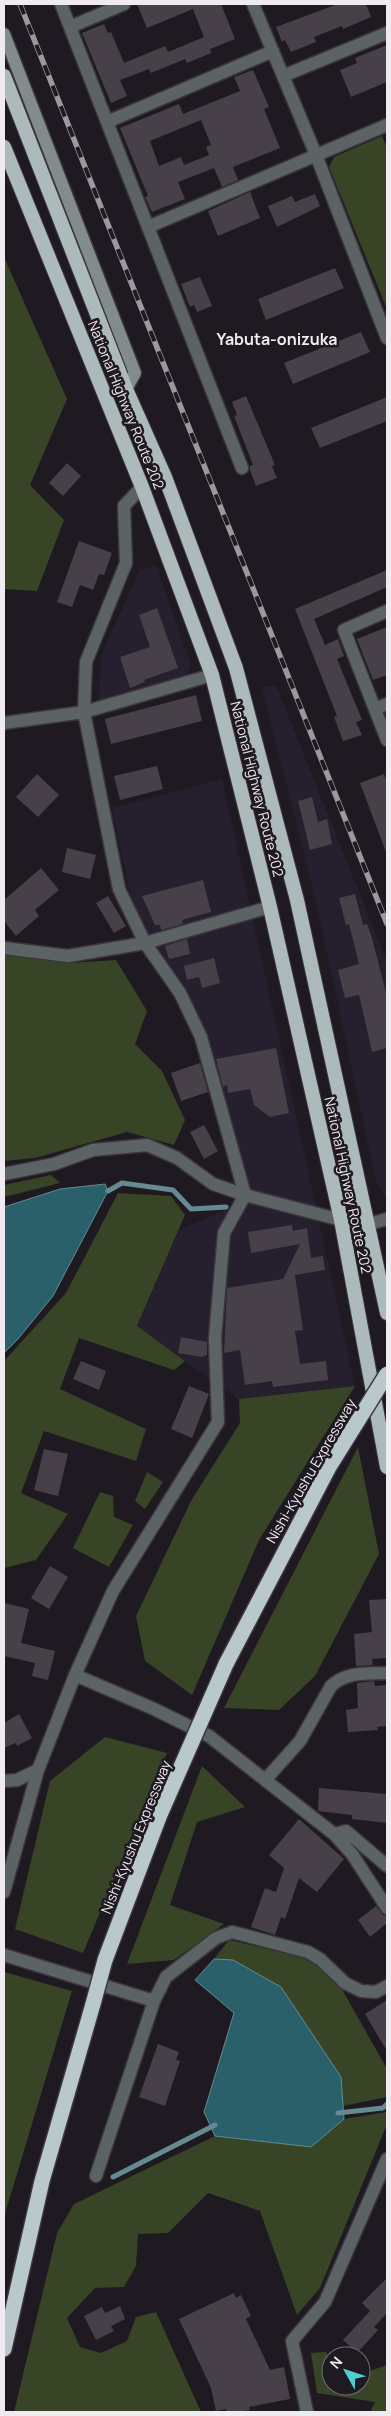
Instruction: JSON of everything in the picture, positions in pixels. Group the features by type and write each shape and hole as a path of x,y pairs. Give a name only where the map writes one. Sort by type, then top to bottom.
{"highway":[{"name":"National Highway Route 202","path":"4,76 126,388 164,477 236,668 297,900 387,1313"},
{"name":"National Highway Route 202","path":"4,148 142,488 212,675 270,906 341,1220 387,1467"},
{"name":"Nishi-Kyushu Expressway","path":"4,2349 42,2181 105,1960 159,1817 226,1664 329,1467 387,1374"}],"main road":[{"path":"4,34 135,373 126,388"}],"street":[{"path":"61,4 242,468"},
{"path":"70,27 124,4"},
{"path":"253,4 316,155 387,338"},
{"path":"283,76 387,33"},
{"path":"107,122 273,51"},
{"path":"148,227 387,125"},
{"path":"4,1892 38,1770 75,1675 112,1591 218,1422 214,1338 224,1233 245,1195 201,1037 180,993 145,943 119,889 84,712 86,662 126,563 124,506 142,488"},
{"path":"387,611 344,630 381,707 387,740"},
{"path":"4,723 84,712 212,675"},
{"path":"4,948 68,956 145,943 270,906"},
{"path":"4,1174 54,1164 93,1150 147,1145 176,1158 213,1184 245,1195 341,1220 369,1224 387,1219"},
{"path":"266,1779 300,1741 331,1686 347,1675 387,1673"},
{"path":"75,1675 154,1709 209,1736 334,1834 352,1854 387,1908"},
{"path":"4,1781 18,1780 38,1770"},
{"path":"334,1834 346,1831 387,1866"},
{"path":"96,2176 154,2001 166,1977 216,1938 232,1932 308,1952 320,1959 345,1983 361,1991 376,1992 387,1986"},
{"path":"4,1955 154,2001"},
{"path":"307,2412 292,2340 325,2302 387,2159"}],"shaded area":[{"path":"156,565 191,665 185,679 99,703 101,655 139,571"},
{"path":"276,685 387,962 387,1200 376,1181 313,889 262,688"},
{"path":"222,779 355,1386 239,1399 137,1327 179,1230 251,1198 197,1009 159,955 132,901 112,808"}],"green space":[{"path":"382,136 387,148 387,309 329,167 334,157"},
{"path":"4,257 67,399 30,485 64,520 37,591 4,589"},
{"path":"4,955 70,963 116,960 147,1011 135,1044 162,1071 185,1120 174,1145 127,1132 35,1158 4,1161"},
{"path":"51,1175 60,1183 4,1197 4,1185"},
{"path":"118,1193 171,1196 185,1215 137,1326 185,1361 174,1370 79,1338 60,1389 146,1429 136,1461 44,1431 21,1493 68,1514 36,1560 4,1568 4,1361 66,1293"},
{"path":"355,1386 259,1540 192,1695 145,1661 136,1616 192,1499 240,1423 239,1399"},
{"path":"358,1447 379,1554 315,1676 279,1710 224,1708"},
{"path":"147,1472 163,1482 145,1509 135,1501"},
{"path":"100,1492 113,1496 114,1517 133,1525 109,1567 73,1548"},
{"path":"105,1737 167,1753 83,1953 15,1929 50,1781"},
{"path":"202,1766 245,1807 197,1822 170,1905 224,1924 174,1960 127,1964"},
{"path":"229,1940 311,1959 343,1991 387,2069 387,2097 343,2106 341,2077 233,1960 214,1959"},
{"path":"4,1972 72,1991 4,2217"},
{"path":"387,2112 387,2124 320,2288 297,2315 260,2211 208,2193 168,2233 138,2234 136,2266 124,2287 95,2288 67,2318 80,2347 101,2353 127,2341 136,2317 156,2312 201,2412 14,2412 57,2233 74,2204 215,2136 311,2147 344,2119"},
{"path":"321,2352 321,2394 317,2393 311,2353"},
{"path":"387,2365 387,2412 370,2412 375,2402 336,2396 371,2396 371,2371"}],"water":[{"path":"105,1184 108,1191 53,1296 4,1353 4,1207 60,1189"},
{"path":"214,1959 233,1960 281,1987 341,2077 344,2119 311,2147 215,2136 204,2112 234,2013 195,1980"}],"building":[{"path":"137,4 221,4 235,39 210,49 211,53 187,63 185,59 151,73 149,69 120,80 127,96 111,103 82,33 104,24 108,33 111,32 124,63 165,46 168,52 204,37 193,9 147,28"},
{"path":"338,4 366,4 371,17 343,29 342,26 314,37 316,42 291,52 285,40 282,42 276,27"},
{"path":"387,45 387,82 351,97 340,70 357,63 355,58"},
{"path":"253,70 269,107 264,109 280,148 233,167 238,180 222,187 214,168 178,182 185,199 152,212 145,197 148,196 120,128 179,104 183,114 240,91 234,77","holes":["201,120 211,145 206,147 209,155 184,165 181,157 159,166 150,141"]},
{"path":"250,192 260,218 218,236 208,211"},
{"path":"315,194 320,206 277,227 268,206 292,196 295,202"},
{"path":"335,268 344,288 266,320 258,299"},
{"path":"200,277 212,306 197,312 194,305 190,307 181,284"},
{"path":"361,332 370,352 293,384 284,363"},
{"path":"246,396 275,465 272,466 277,478 256,486 250,470 250,466 253,465 234,416 237,415 232,402"},
{"path":"387,397 387,421 320,448 311,428"},
{"path":"67,463 81,476 63,496 49,483"},
{"path":"79,541 112,553 104,575 99,574 93,590 80,585 72,607 57,602"},
{"path":"387,570 387,587 314,619 325,645 338,639 344,656 337,659 362,720 356,722 362,735 343,741 334,717 337,716 295,609"},
{"path":"157,608 178,668 144,680 145,682 130,688 120,657 150,647 139,615"},
{"path":"387,627 387,675 373,680 357,639"},
{"path":"196,695 202,721 111,744 105,719"},
{"path":"157,766 163,789 120,800 114,776"},
{"path":"37,774 59,795 38,817 16,797"},
{"path":"384,774 387,782 386,852 360,783"},
{"path":"312,797 318,822 327,819 332,844 310,850 298,801"},
{"path":"67,848 96,855 90,879 62,872"},
{"path":"41,868 59,890 35,910 39,916 16,936 4,921 4,900"},
{"path":"203,880 211,912 182,920 183,924 161,930 160,925 155,925 142,896"},
{"path":"355,894 363,925 367,924 372,938 387,997 387,1048 372,1052 359,995 345,998 338,970 359,964 349,924 346,925 339,898"},
{"path":"108,896 126,926 114,933 96,903"},
{"path":"187,939 190,954 169,959 165,946"},
{"path":"214,958 220,983 202,988 199,977 187,980 184,966"},
{"path":"276,1048 289,1113 270,1117 254,1105 250,1089 228,1093 227,1085 223,1087 216,1059"},
{"path":"200,1063 208,1092 181,1101 171,1073"},
{"path":"204,1125 218,1151 204,1159 190,1132"},
{"path":"292,1225 293,1231 307,1228 311,1258 323,1256 325,1270 295,1275 303,1330 295,1331 300,1364 326,1361 328,1380 273,1387 272,1381 245,1385 240,1350 224,1353 227,1288 283,1279 300,1244 251,1253 248,1232"},
{"path":"181,1337 207,1342 207,1355 201,1357 178,1353"},
{"path":"81,1361 106,1371 99,1390 73,1379"},
{"path":"189,1386 209,1394 192,1438 171,1429"},
{"path":"44,1449 68,1454 58,1496 34,1490"},
{"path":"50,1566 68,1577 49,1609 31,1598"},
{"path":"387,1599 387,1658 372,1659 373,1665 356,1666 354,1634 372,1632 369,1600"},
{"path":"4,1603 29,1609 21,1643 55,1651 48,1680 32,1676 35,1663 4,1656"},
{"path":"374,1681 375,1686 387,1685 387,1726 377,1727 378,1730 348,1732 346,1710 358,1708 357,1683"},
{"path":"19,1714 32,1738 17,1746 16,1743 4,1748 4,1723"},
{"path":"319,1788 387,1794 387,1823 352,1819 352,1815 318,1811"},
{"path":"299,1819 344,1859 317,1892 299,1878 285,1919 281,1917 275,1935 251,1927 265,1888 276,1892 284,1868 269,1855"},
{"path":"376,1906 383,1915 387,1916 387,1923 370,1937 358,1920"},
{"path":"387,2000 387,2051 365,2014"},
{"path":"158,2044 179,2052 176,2060 180,2061 165,2106 139,2097"},
{"path":"387,2278 387,2313 374,2327 378,2330 363,2346 349,2346 343,2340 370,2311 362,2303"},
{"path":"234,2293 236,2298 241,2295 251,2316 246,2319 270,2370 284,2367 290,2399 249,2407 250,2410 239,2412 226,2412 226,2409 216,2411 211,2388 179,2319"},
{"path":"120,2306 125,2319 111,2326 114,2331 96,2340 84,2316 102,2307 105,2313"}],"waterway":[{"path":"108,1191 122,1183 173,1190 191,1209 226,1207"},
{"path":"338,2113 383,2108 387,2104"},
{"path":"113,2177 215,2125"}],"railway":[{"path":"20,4 387,924"}],"district":[{"name":"Yabuta-onizuka","path":"277,339"}]}
